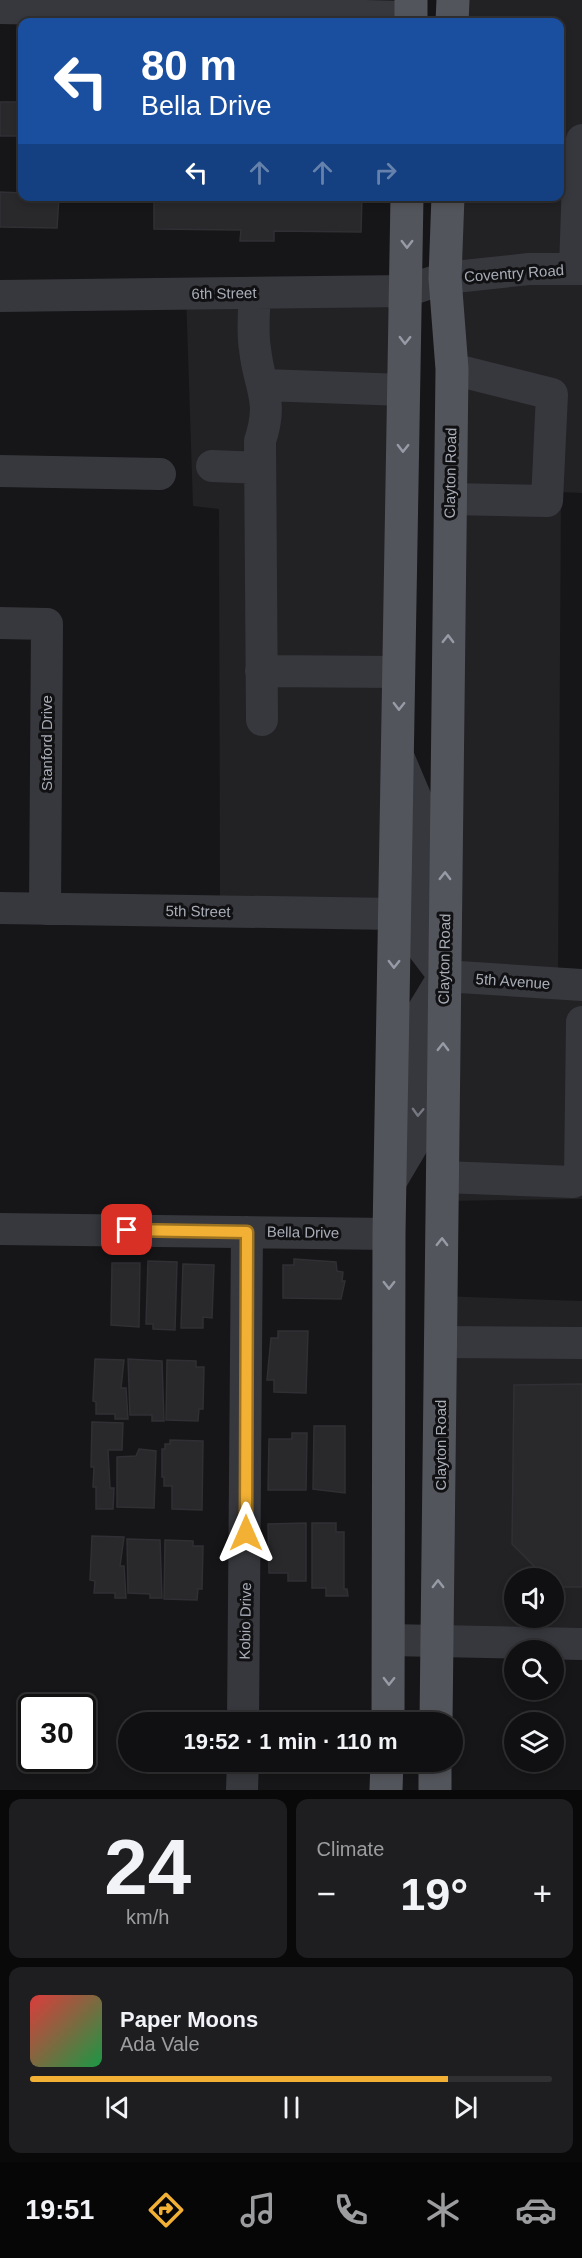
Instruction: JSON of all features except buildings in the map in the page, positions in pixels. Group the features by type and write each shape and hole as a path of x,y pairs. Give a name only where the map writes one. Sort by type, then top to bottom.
{"main road":[{"path":"452,18 453,0"},
{"path":"388,1712 389,1234 407,201"},
{"name":"Clayton Road","path":"436,1712 452,369 445,278 448,201"},
{"path":"386,1790 387,1772"},
{"path":"435,1772 435,1790"}],"street":[{"path":"0,8 231,17 411,13"},
{"path":"578,269 579,150 582,140"},
{"name":"Coventry Road","path":"445,278 529,269 578,269"},
{"name":"6th Street","path":"0,296 406,291 445,278"},
{"path":"255,292 254,349 264,385 266,405 265,426 260,441 262,720"},
{"path":"450,499 547,501 552,394 452,369"},
{"path":"264,385 404,390"},
{"path":"212,466 260,468"},
{"path":"0,471 160,474"},
{"name":"Stanford Drive","path":"0,623 47,624 45,909"},
{"path":"261,671 399,672"},
{"path":"391,1181 417,1137 421,1014 444,976 419,943 422,813 398,756"},
{"name":"5th Street","path":"0,908 395,914"},
{"name":"5th Avenue","path":"444,976 582,985"},
{"path":"442,1178 573,1182 580,1178 582,1022"},
{"name":"Bella Drive","path":"0,1229 389,1234"},
{"name":"Kobio Drive","path":"243,1712 247,1232"},
{"path":"441,1342 582,1343"},
{"path":"389,1640 582,1644"},
{"path":"242,1790 243,1772"}],"shaded area":[{"path":"453,0 582,0 582,493 561,492 558,984 582,985 582,1199 442,1201 447,201 564,201 564,18 452,18"},
{"path":"406,291 395,914 220,911 219,509 193,506 186,293"},
{"path":"441,1296 582,1301 582,1644 564,1644 564,1640 504,1640 504,1643 438,1643"}],"route":[{"path":"127,1230 247,1232 246,1533"}]}
